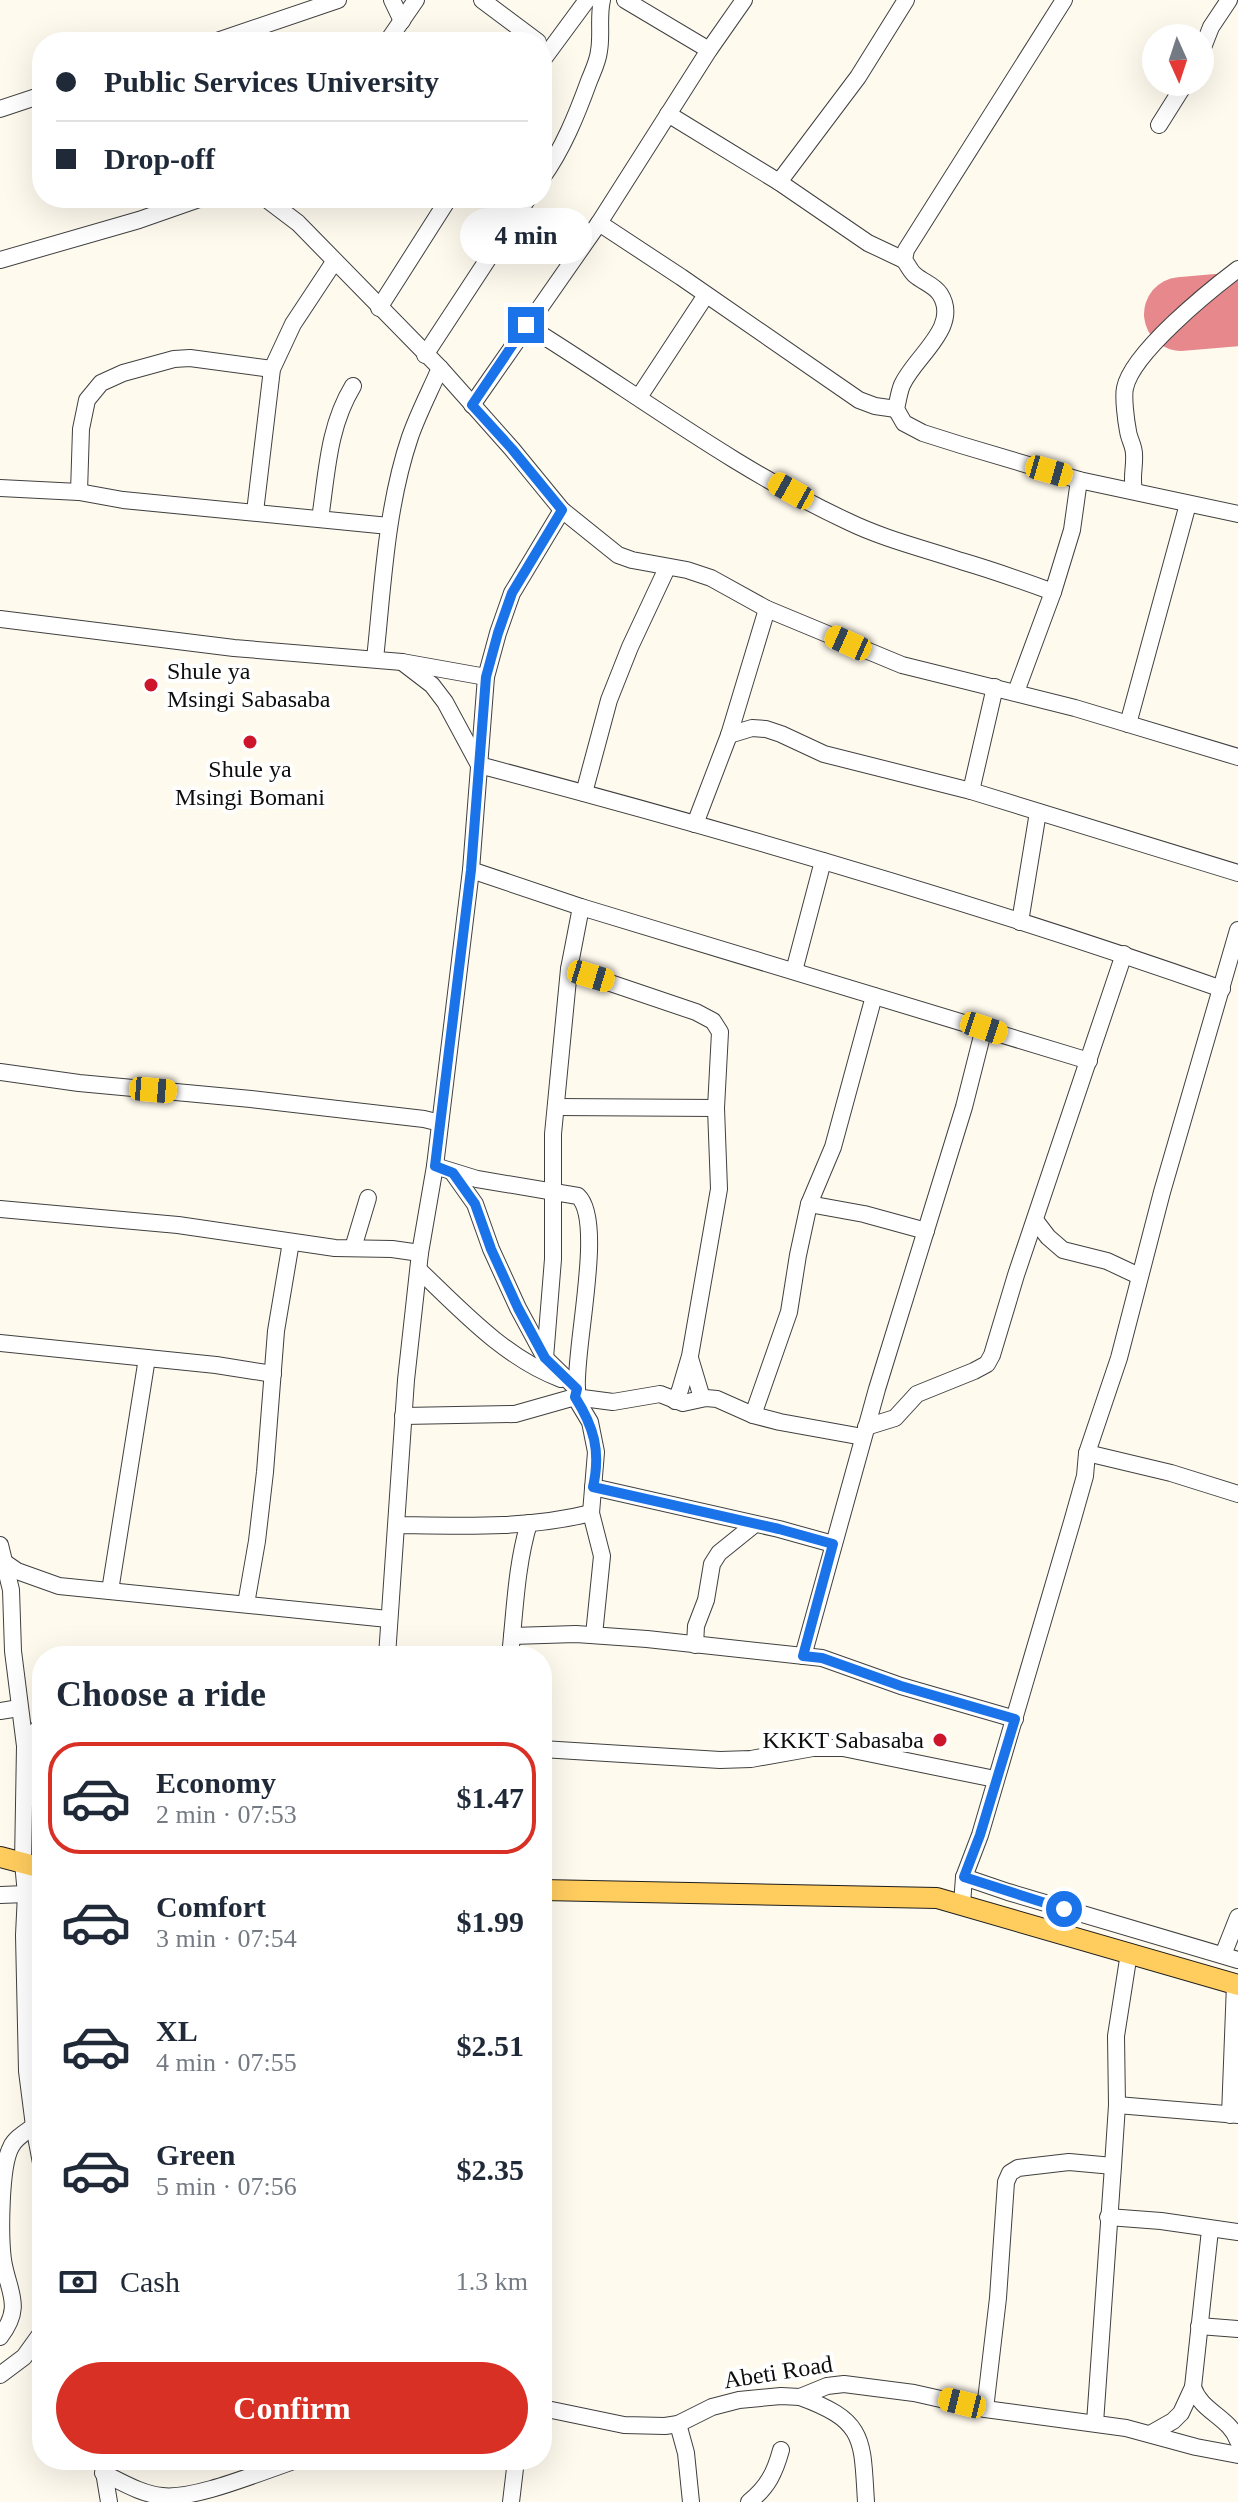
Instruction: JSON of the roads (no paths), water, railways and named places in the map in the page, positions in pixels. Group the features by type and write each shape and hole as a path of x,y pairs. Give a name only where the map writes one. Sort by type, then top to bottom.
{"main road":[{"path":"0,1857 32,1866"},
{"path":"552,1890 923,1897 962,1904 1236,1985"}],"street":[{"path":"244,32 338,0"},
{"path":"392,0 402,21"},
{"path":"394,32 416,0"},
{"path":"482,0 521,32"},
{"path":"552,40 587,0"},
{"path":"552,163 598,58 602,0"},
{"path":"625,0 709,50"},
{"path":"472,405 599,223 744,0"},
{"path":"779,182 858,77 906,0"},
{"path":"904,260 910,241 1064,0"},
{"path":"1213,24 1229,0"},
{"path":"1159,125 1177,96"},
{"path":"0,109 32,98"},
{"path":"668,114 779,182 858,237 904,260 913,274 937,289 946,307 946,316 941,330 902,386 896,409 904,423 923,433 1079,480 1238,514"},
{"path":"0,260 173,208"},
{"path":"278,208 298,223 440,368 562,510 618,555 711,578 767,609 902,665 1016,692 1238,757"},
{"path":"379,308 443,208"},
{"path":"425,355 521,208"},
{"path":"599,223 859,400 896,409"},
{"path":"255,512 272,369 293,324 334,262"},
{"path":"1134,490 1131,479 1134,452 1128,432 1125,393 1127,382 1165,332 1238,269"},
{"path":"639,397 706,295"},
{"path":"526,325 710,445 843,520 882,537 1053,592"},
{"path":"79,492 81,429 87,400 101,383 123,373 174,359 190,358 272,369"},
{"path":"375,659 389,526 410,437 440,368"},
{"path":"320,519 334,428 353,386"},
{"path":"1016,692 1072,530 1079,480"},
{"path":"0,488 79,492 123,500 389,526"},
{"path":"1128,724 1188,504"},
{"path":"387,1646 403,1416 420,1253 435,1166 471,870 486,677 512,593 562,510"},
{"path":"584,793 609,700 667,568"},
{"path":"695,824 729,735 767,609"},
{"path":"0,619 234,648 402,662 486,677"},
{"path":"402,662 432,685 445,702 479,765 695,824 1124,954 1228,981"},
{"path":"971,791 995,687"},
{"path":"729,735 752,728 766,729 824,754 971,791 1238,873"},
{"path":"1020,922 1038,812"},
{"path":"794,971 823,861"},
{"path":"471,870 581,907 1089,1061"},
{"path":"545,1358 553,1259 553,1134 569,969 581,907"},
{"path":"962,1904 964,1877 980,1835 1072,1522 1085,1476 1087,1453 1119,1358 1139,1276 1228,981 1238,930"},
{"path":"419,1270 483,1330 522,1361 574,1389 613,1402 660,1394 675,1401 691,1402 702,1398 726,1402 753,1415 780,1422 865,1432 895,1418 917,1394 987,1364 1124,954"},
{"path":"569,969 696,1012 713,1021 720,1032 716,1108 718,1204 690,1356 675,1401"},
{"path":"753,1415 789,1312 809,1204 833,1147 874,996"},
{"path":"803,1656 865,1432 964,1107 984,1028"},
{"path":"0,1072 440,1123"},
{"path":"557,1107 716,1108"},
{"path":"435,1166 497,1183 578,1196 587,1209 589,1251 574,1389"},
{"path":"453,1173 475,1204 491,1249 545,1358 574,1389 590,1422 597,1463 591,1513 602,1556 594,1635"},
{"path":"353,1248 368,1198"},
{"path":"809,1204 864,1214 926,1231"},
{"path":"0,1209 178,1225 291,1242 420,1253"},
{"path":"1035,1220 1063,1250"},
{"path":"246,1604 257,1541 276,1331 291,1242"},
{"path":"1026,1247 1063,1250 1107,1261 1139,1276"},
{"path":"0,1343 216,1365 273,1374"},
{"path":"690,1356 702,1398"},
{"path":"110,1591 147,1358"},
{"path":"403,1416 515,1414 574,1389"},
{"path":"590,1422 626,1400"},
{"path":"1087,1453 1171,1473 1238,1494"},
{"path":"593,1487 833,1544"},
{"path":"397,1525 455,1527 529,1523 591,1513"},
{"path":"511,1646 520,1560 529,1523"},
{"path":"695,1645 696,1626 706,1600 715,1558 755,1524"},
{"path":"2,1554 17,1571 59,1586 388,1619"},
{"path":"2,1554 11,1590 13,1651 25,1746 23,1771 32,1866 26,1894 24,1935 27,2071 32,2110"},
{"path":"512,1636 594,1635 822,1658 901,1686 1015,1719"},
{"path":"0,1711 19,1708"},
{"path":"23,1771 32,1736"},
{"path":"552,1750 720,1760 751,1759 813,1748 843,1748 995,1779"},
{"path":"964,1877 1230,1957 1238,1917"},
{"path":"0,1895 26,1894"},
{"path":"1095,2423 1117,2105 1116,2036 1129,1953"},
{"path":"1117,2105 1234,2115 1236,1985"},
{"path":"0,2337 8,2326 14,2304 1,2245 7,2161 11,2146 32,2128"},
{"path":"985,2409 998,2298 1006,2182 1010,2173 1018,2168 1069,2162 1113,2166"},
{"path":"1108,2217 1238,2232"},
{"path":"1150,2434 1181,2413 1193,2387 1210,2230"},
{"path":"1199,2326 1238,2329"},
{"path":"0,2375 24,2357 32,2346"},
{"name":"Abeti Road","path":"552,2410 624,2425 665,2426 678,2424 712,2407 739,2400 800,2397 827,2386 844,2384 914,2393 985,2409 1095,2423 1238,2455"},
{"path":"1193,2387 1200,2402 1230,2426 1238,2441"},
{"path":"800,2397 852,2425 862,2448 866,2502"},
{"path":"678,2424 688,2462 691,2502"},
{"path":"749,2502 762,2492 771,2479 781,2450"},
{"path":"103,2470 109,2502"},
{"path":"108,2470 141,2491 177,2496 196,2493 266,2470"},
{"path":"511,2502 515,2470"}],"place":[{"name":"Shule ya Msingi Sabasaba","path":"151,685"},
{"name":"Shule ya Msingi Bomani","path":"250,742"},
{"name":"KKKT Sabasaba","path":"940,1740"}]}
